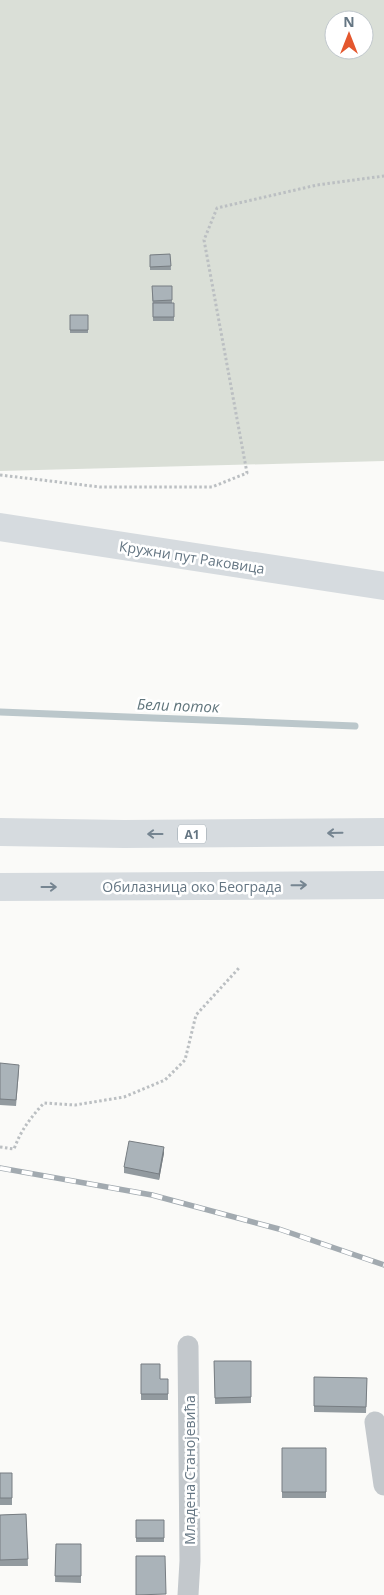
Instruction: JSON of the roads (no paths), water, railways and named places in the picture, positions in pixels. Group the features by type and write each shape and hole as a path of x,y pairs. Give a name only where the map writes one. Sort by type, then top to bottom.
{"main road":[{"name":"Кружни пут Раковица","path":"0,527 384,586"},
{"name":"A1","path":"0,832 235,834 384,832"},
{"name":"Обилазница око Београда","path":"0,887 384,885"}],"street":[{"name":"Младена Станојевића","path":"188,1346 190,1561 188,1595"},
{"path":"375,1422 384,1485"}],"waterway":[{"name":"Бели поток","path":"0,712 355,726"}],"railway":[{"path":"0,1168 152,1195 279,1229 384,1265"}]}
